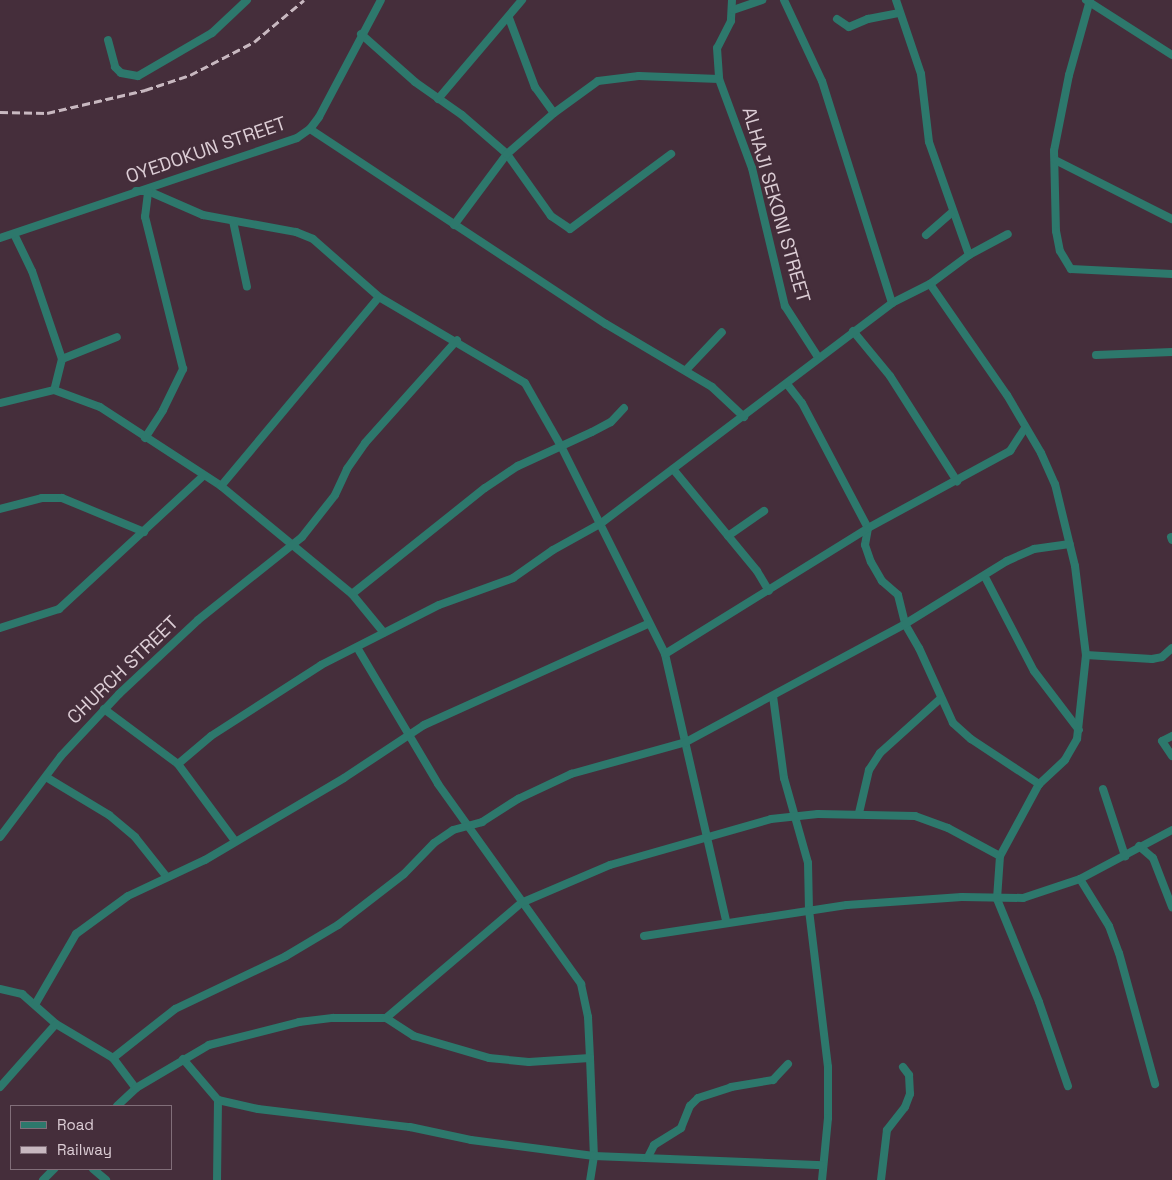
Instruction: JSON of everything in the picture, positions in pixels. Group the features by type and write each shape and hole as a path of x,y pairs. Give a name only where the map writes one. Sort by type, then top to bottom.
{"street":[{"path":"108,40 115,67 121,73 138,76 212,33 247,0"},
{"name":"OYEDOKUN STREET","path":"0,238 136,191 279,146 310,129 381,0"},
{"path":"438,98 468,59 509,18 522,0"},
{"name":"ALHAJI SEKONI STREET","path":"732,0 733,10 717,48 719,79 752,168 785,306 818,357"},
{"path":"733,10 762,0"},
{"path":"784,0 822,81 892,303"},
{"path":"896,0 899,14 921,74 929,142 951,213 969,255"},
{"path":"1172,55 1089,1 1069,75 1055,160 1056,231 1060,251 1067,266 1172,274"},
{"path":"837,19 850,27 868,19 899,14"},
{"path":"509,18 535,87 554,113"},
{"path":"361,34 507,154 551,216 570,229 671,154"},
{"path":"454,225 507,154 554,113 598,81 612,77 719,79"},
{"path":"310,129 606,324 712,386 744,417"},
{"path":"1055,160 1172,219"},
{"path":"136,191 148,191 203,216 296,232 313,239 379,297 457,340 525,383 561,446 648,624 665,654 686,742 705,838 726,921"},
{"path":"145,438 163,410 183,369 145,216 148,191"},
{"path":"926,235 951,213"},
{"path":"233,221 247,287"},
{"path":"14,234 32,272 62,359 54,390"},
{"path":"178,764 210,736 321,665 358,649 439,605 513,578 553,550 600,524 744,417 818,357 892,303 930,284 969,255 1008,234"},
{"path":"930,284 1007,395 1055,484 1070,544 1082,605 1086,655 1079,730 1066,760 1039,784 1000,856 997,899 1039,1002 1068,1086"},
{"path":"221,486 379,297"},
{"path":"853,331 890,376 957,481"},
{"path":"686,370 722,332"},
{"path":"62,359 117,337"},
{"name":"CHURCH STREET","path":"0,837 35,787 46,777 61,756 104,709 198,620 313,525 365,444 457,340"},
{"path":"1096,354 1172,352"},
{"path":"787,384 802,403 868,528 865,544 871,562 882,581 898,595 905,624 919,648 941,698 962,732 1039,784"},
{"path":"0,403 54,390 100,407 221,486 290,545 352,594 384,634"},
{"path":"352,594 485,488 518,466 611,422 624,408"},
{"path":"665,654 868,528 1010,451 1025,428"},
{"path":"673,469 728,536 769,591"},
{"path":"0,628 59,609 92,576 144,532 204,475"},
{"path":"0,509 42,498 62,498 144,532"},
{"path":"728,536 764,511"},
{"path":"113,1058 175,1009 286,956 338,925 404,874 434,843 453,830 482,822 518,800 571,774 686,742 905,624 985,577 1007,561 1034,549 1070,544"},
{"path":"985,577 1034,671 1079,730"},
{"path":"36,1003 76,934 128,896 166,876 199,864 408,737 424,725 648,624"},
{"path":"1086,655 1152,659 1162,657 1172,648"},
{"path":"358,649 408,737 521,903 581,984 588,1017 590,1058 594,1156 590,1180"},
{"path":"773,696 784,778 808,863 809,910 828,1068 828,1118 822,1180"},
{"path":"859,813 869,770 880,753 941,698"},
{"path":"104,709 178,764 235,841"},
{"path":"1172,736 1162,741 1172,756"},
{"path":"46,777 109,815 135,837 166,876"},
{"path":"1103,789 1125,856"},
{"path":"386,1018 521,903 601,868 771,819 859,813 915,816 948,828 1000,856"},
{"path":"644,936 726,921 809,910 926,899 1023,898 1080,878 1172,830"},
{"path":"1139,846 1153,858 1172,907"},
{"path":"1080,878 1109,926 1119,953 1155,1084"},
{"path":"0,989 22,994 36,1003 56,1024 113,1058 136,1088"},
{"path":"118,1105 136,1088 183,1059 228,1039 299,1022 386,1018 414,1036 489,1058 529,1062 590,1058"},
{"path":"0,1086 56,1024"},
{"path":"183,1059 218,1100 258,1109 410,1127 471,1140 594,1156 823,1165"},
{"path":"648,1157 654,1145 681,1128 690,1106 698,1098 724,1089 773,1080 788,1064"},
{"path":"881,1180 887,1130 905,1107 910,1094 909,1075 903,1066"},
{"path":"217,1180 218,1100"},
{"path":"43,1180 53,1170"},
{"path":"94,1170 106,1180"}],"railway":[{"path":"0,112 47,113 145,90 190,75 254,42 304,0"}]}
